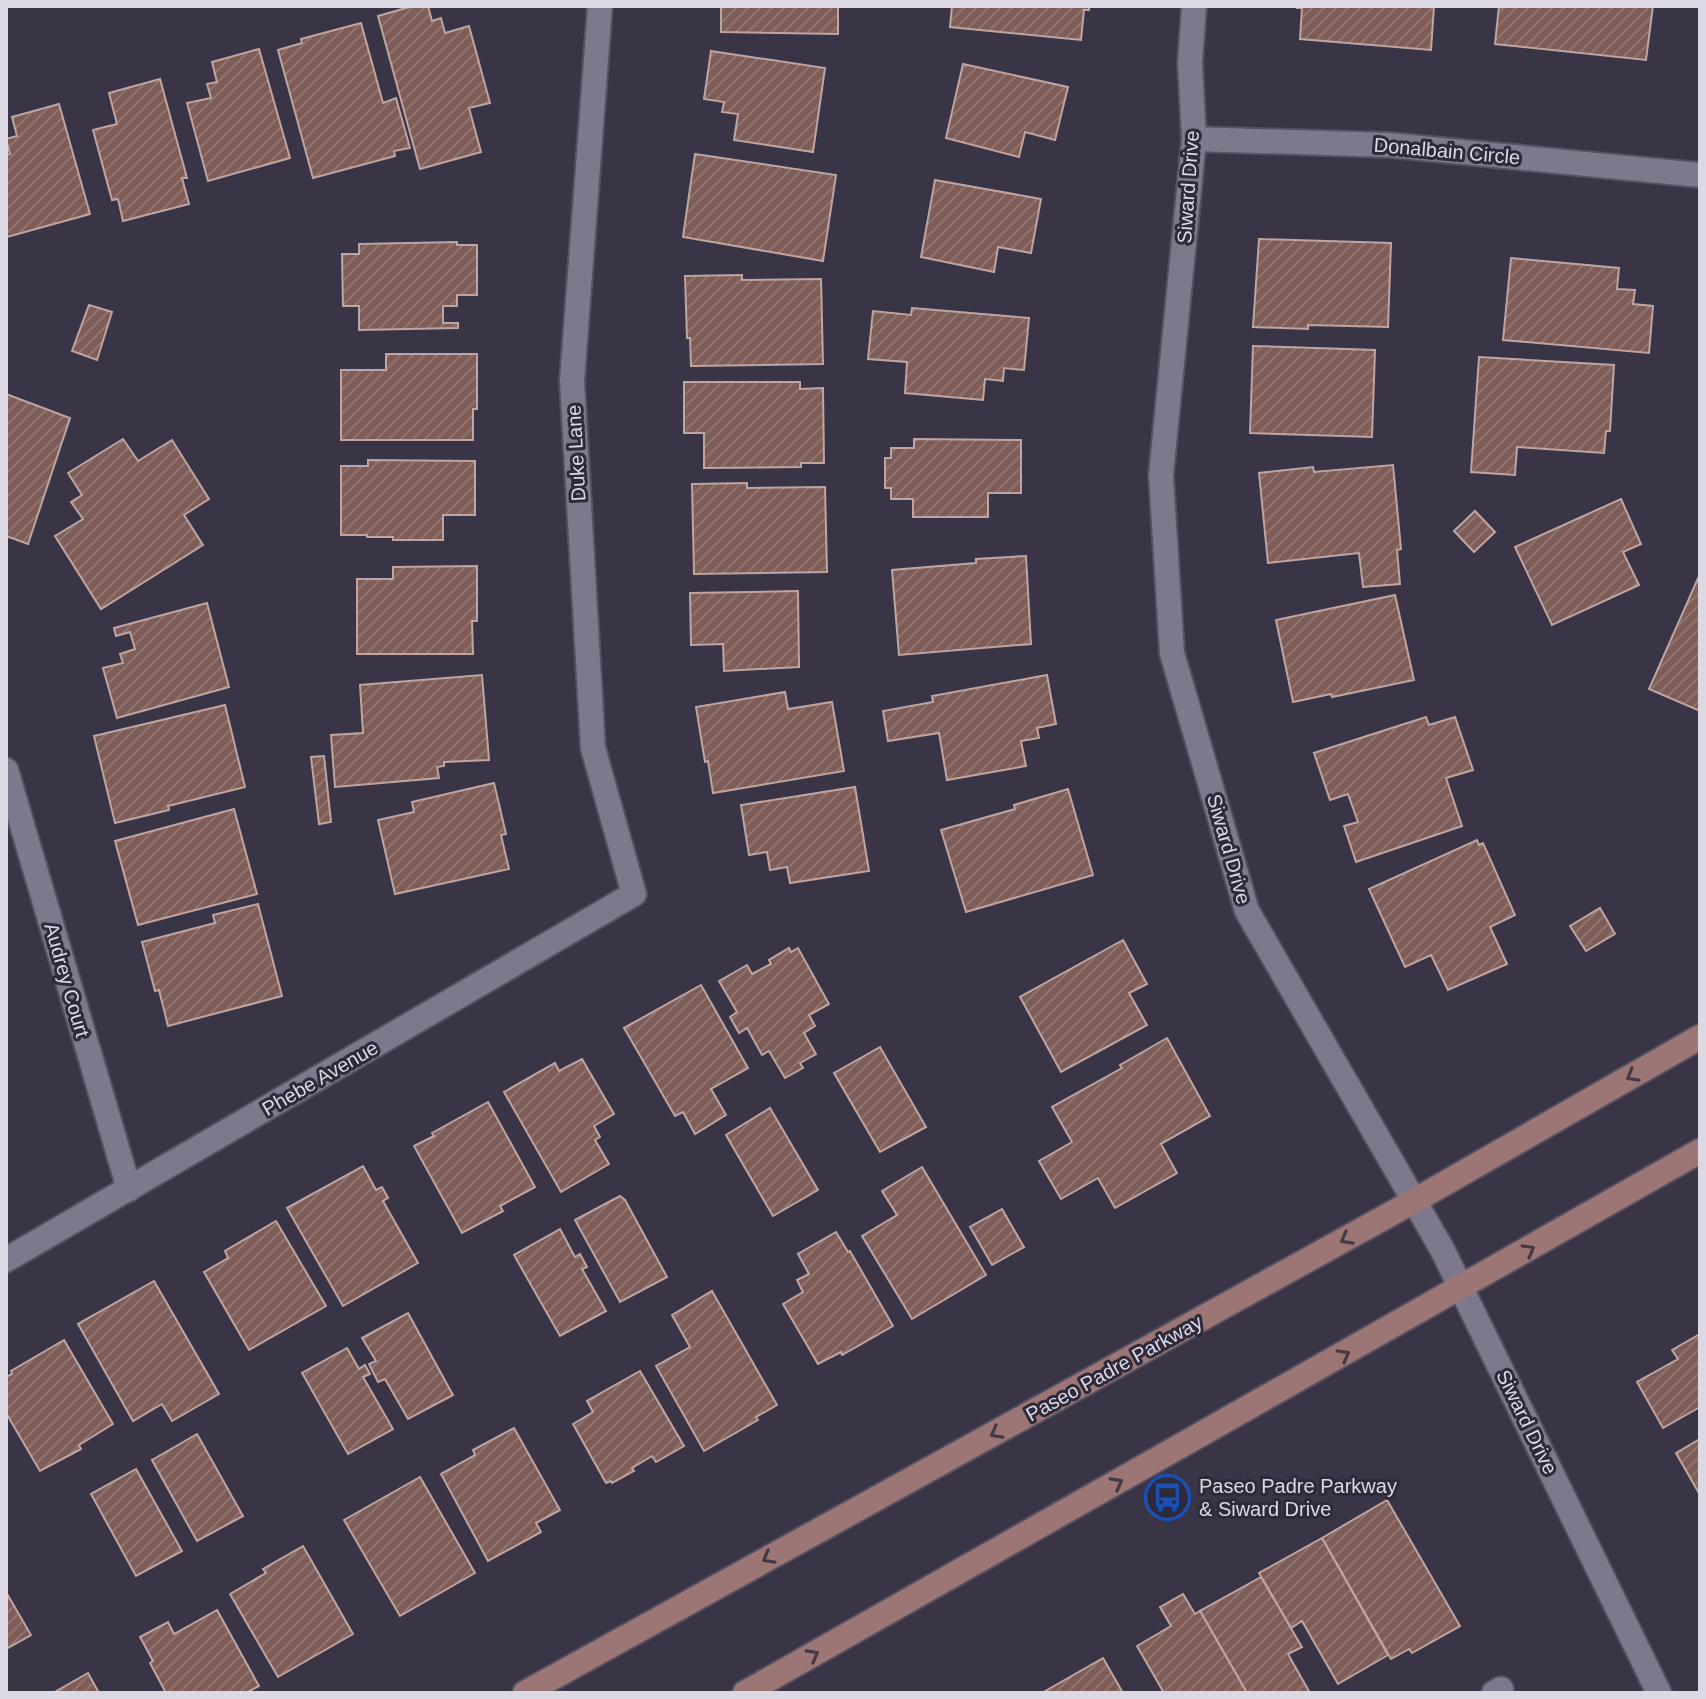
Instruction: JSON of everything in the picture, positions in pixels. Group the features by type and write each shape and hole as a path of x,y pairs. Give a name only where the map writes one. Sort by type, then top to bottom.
{"main road":[{"name":"Paseo Padre Parkway","path":"525,1693 1414,1201 1700,1037"},
{"path":"745,1693 1462,1289 1700,1151"}],"street":[{"name":"Duke Lane","path":"600,6 572,381 593,748 634,894"},
{"name":"Siward Drive","path":"1194,6 1190,63 1194,139 1161,475 1172,653 1247,911 1462,1289 1659,1693"},
{"name":"Donalbain Circle","path":"1194,139 1390,145 1700,175"},
{"name":"Audrey Court","path":"6,770 129,1189"},
{"name":"Phebe Avenue","path":"6,1260 634,894"}],"building":[{"path":"413,6 428,6 432,21 441,18 445,33 469,26 490,103 469,108 481,152 420,169 378,16"},
{"path":"721,6 838,6 838,34 721,32"},
{"path":"952,6 1089,6 1089,10 1084,10 1081,40 950,27"},
{"path":"1297,6 1434,6 1431,50 1300,39 1302,8"},
{"path":"1499,6 1653,6 1646,60 1495,44"},
{"path":"361,23 383,103 396,98 410,148 394,151 395,156 313,178 278,50 302,43 301,39"},
{"path":"259,49 290,158 208,181 187,103 211,98 207,84 217,82 212,62"},
{"path":"711,51 825,68 813,152 734,140 738,114 722,112 724,102 704,99"},
{"path":"963,64 1068,87 1055,140 1025,132 1019,157 946,138"},
{"path":"160,79 187,178 182,178 189,204 123,221 118,199 112,200 93,130 117,124 109,93"},
{"path":"59,104 90,214 7,237 6,155 10,154 6,139 17,136 12,117"},
{"path":"695,154 836,175 823,261 683,237"},
{"path":"935,180 1041,199 1031,253 998,247 994,272 921,257"},
{"path":"1259,239 1391,243 1388,327 1253,327"},
{"path":"457,242 457,245 477,245 477,295 457,295 457,306 443,306 443,323 458,323 458,328 359,330 359,306 343,306 342,254 359,254 359,244"},
{"path":"1511,258 1619,268 1617,289 1635,290 1633,304 1653,306 1649,353 1503,340"},
{"path":"742,275 742,280 821,279 823,364 691,366 685,276"},
{"path":"89,305 112,312 97,360 72,351"},
{"path":"912,308 1029,318 1024,370 1004,368 1003,381 985,379 983,400 905,393 907,362 868,359 873,311 911,315"},
{"path":"1253,346 1375,350 1372,437 1250,433"},
{"path":"386,354 477,354 477,409 473,409 473,440 341,440 341,370 386,370"},
{"path":"1479,357 1614,365 1610,431 1606,431 1604,453 1517,447 1515,475 1471,472"},
{"path":"684,382 800,382 800,389 823,388 824,463 801,463 801,467 704,468 704,433 684,433"},
{"path":"6,394 70,418 28,544 6,536"},
{"path":"123,439 138,461 172,440 209,499 184,515 203,545 101,609 55,536 83,519 71,502 82,495 68,473"},
{"path":"914,439 1021,440 1021,493 988,493 988,517 913,517 913,499 891,499 891,488 885,488 885,458 891,458 891,448 914,448"},
{"path":"368,460 475,461 475,515 443,515 443,540 393,540 393,537 341,535 341,466 368,466"},
{"path":"1393,465 1401,549 1397,550 1400,584 1363,587 1359,553 1268,563 1259,473 1313,467 1314,472"},
{"path":"747,483 747,488 825,487 827,572 694,574 692,484"},
{"path":"1621,499 1641,544 1623,552 1639,585 1552,625 1515,547"},
{"path":"1475,511 1495,532 1474,552 1454,531"},
{"path":"1026,556 1031,644 899,655 892,570"},
{"path":"477,566 477,621 472,621 473,654 357,654 357,579 393,579 393,567"},
{"path":"1700,576 1700,711 1649,689"},
{"path":"798,591 799,667 724,671 723,644 691,645 690,593"},
{"path":"1395,595 1414,680 1293,702 1276,620"},
{"path":"207,603 229,687 117,718 103,668 123,663 120,654 135,649 130,632 116,636 114,628"},
{"path":"482,675 489,760 444,762 444,766 437,767 439,778 335,787 331,735 363,733 360,685"},
{"path":"1047,675 1056,724 1037,728 1039,738 1021,741 1026,766 947,780 939,733 888,741 883,711 933,702 932,696"},
{"path":"785,692 788,709 832,702 844,771 713,793 696,707"},
{"path":"225,705 245,787 115,823 94,736"},
{"path":"1426,717 1429,725 1455,717 1473,770 1446,778 1462,826 1356,862 1344,826 1358,822 1348,794 1330,800 1314,753"},
{"path":"324,756 331,822 319,824 311,757"},
{"path":"494,783 506,834 501,835 509,869 395,894 378,820 414,812 412,802"},
{"path":"855,787 869,871 790,883 787,867 770,870 767,852 749,855 741,805"},
{"path":"1068,789 1093,875 966,912 941,830 1015,809 1014,805"},
{"path":"234,809 257,894 138,925 115,841"},
{"path":"1477,840 1479,845 1483,843 1515,915 1490,927 1507,964 1448,990 1431,955 1405,967 1369,889"},
{"path":"258,904 282,996 168,1026 142,942 215,923 213,915"},
{"path":"1600,908 1615,934 1586,951 1570,926"},
{"path":"1123,940 1147,984 1129,993 1147,1025 1061,1072 1020,997"},
{"path":"789,948 791,952 798,948 829,1004 809,1015 815,1026 804,1033 816,1054 800,1063 803,1068 785,1078 769,1051 762,1055 747,1028 739,1033 730,1017 737,1012 719,981 747,965 752,974 771,964 769,960"},
{"path":"701,985 748,1068 711,1089 726,1115 695,1134 683,1112 675,1116 624,1028"},
{"path":"1167,1038 1210,1116 1161,1144 1177,1173 1115,1208 1098,1178 1061,1199 1039,1161 1072,1142 1052,1107 1122,1068 1120,1065"},
{"path":"880,1047 926,1127 880,1152 834,1073"},
{"path":"582,1059 614,1114 594,1126 600,1137 595,1140 609,1164 561,1192 504,1092 555,1063 559,1071"},
{"path":"488,1102 535,1187 500,1206 503,1211 462,1233 414,1146"},
{"path":"770,1108 818,1190 773,1216 726,1135"},
{"path":"363,1166 376,1190 382,1187 388,1198 383,1201 418,1263 343,1306 287,1208"},
{"path":"922,1167 986,1275 912,1319 862,1236 897,1215 882,1191"},
{"path":"620,1196 667,1277 620,1302 575,1220"},
{"path":"1002,1209 1024,1247 992,1265 970,1227"},
{"path":"276,1221 326,1306 249,1350 204,1272 228,1258 225,1251"},
{"path":"560,1229 575,1257 580,1254 587,1267 582,1269 606,1311 560,1336 514,1255"},
{"path":"836,1232 893,1326 842,1355 841,1352 818,1364 783,1304 803,1292 797,1280 809,1274 798,1254"},
{"path":"154,1281 219,1394 172,1421 162,1404 133,1421 78,1324"},
{"path":"712,1291 777,1405 756,1417 758,1420 704,1451 656,1366 690,1347 672,1315"},
{"path":"408,1313 453,1395 408,1419 385,1379 378,1382 369,1364 376,1361 362,1338"},
{"path":"1700,1334 1700,1407 1663,1428 1637,1382 1678,1359 1672,1350"},
{"path":"64,1340 113,1424 79,1445 81,1449 40,1471 6,1413 6,1377"},
{"path":"347,1348 359,1369 365,1365 370,1374 363,1377 393,1429 348,1454 302,1373"},
{"path":"640,1371 684,1446 656,1462 652,1456 632,1468 634,1471 606,1483 573,1424 593,1412 587,1401"},
{"path":"514,1428 560,1510 536,1523 541,1532 488,1561 441,1474 475,1455 473,1450"},
{"path":"197,1434 243,1516 197,1541 152,1460"},
{"path":"1700,1439 1700,1495 1676,1453"},
{"path":"136,1469 182,1551 136,1576 91,1494"},
{"path":"420,1477 475,1573 400,1616 344,1520"},
{"path":"1387,1500 1460,1626 1412,1653 1409,1649 1391,1659 1322,1538"},
{"path":"1322,1538 1388,1655 1338,1684 1302,1621 1291,1628 1259,1573"},
{"path":"303,1546 353,1634 278,1677 230,1594 266,1573 263,1569"},
{"path":"1261,1577 1302,1647 1288,1654 1310,1693 1247,1693 1200,1611"},
{"path":"6,1592 31,1635 6,1649"},
{"path":"1183,1594 1195,1614 1200,1611 1247,1693 1164,1693 1137,1646 1171,1626 1160,1607"},
{"path":"217,1610 259,1686 246,1693 166,1693 140,1637 168,1622 174,1634"},
{"path":"1103,1658 1123,1693 1042,1693"},
{"path":"88,1673 99,1693 53,1693"}],"place":[{"name":"Paseo Padre Parkway & Siward Drive","path":"1168,1498"}]}
